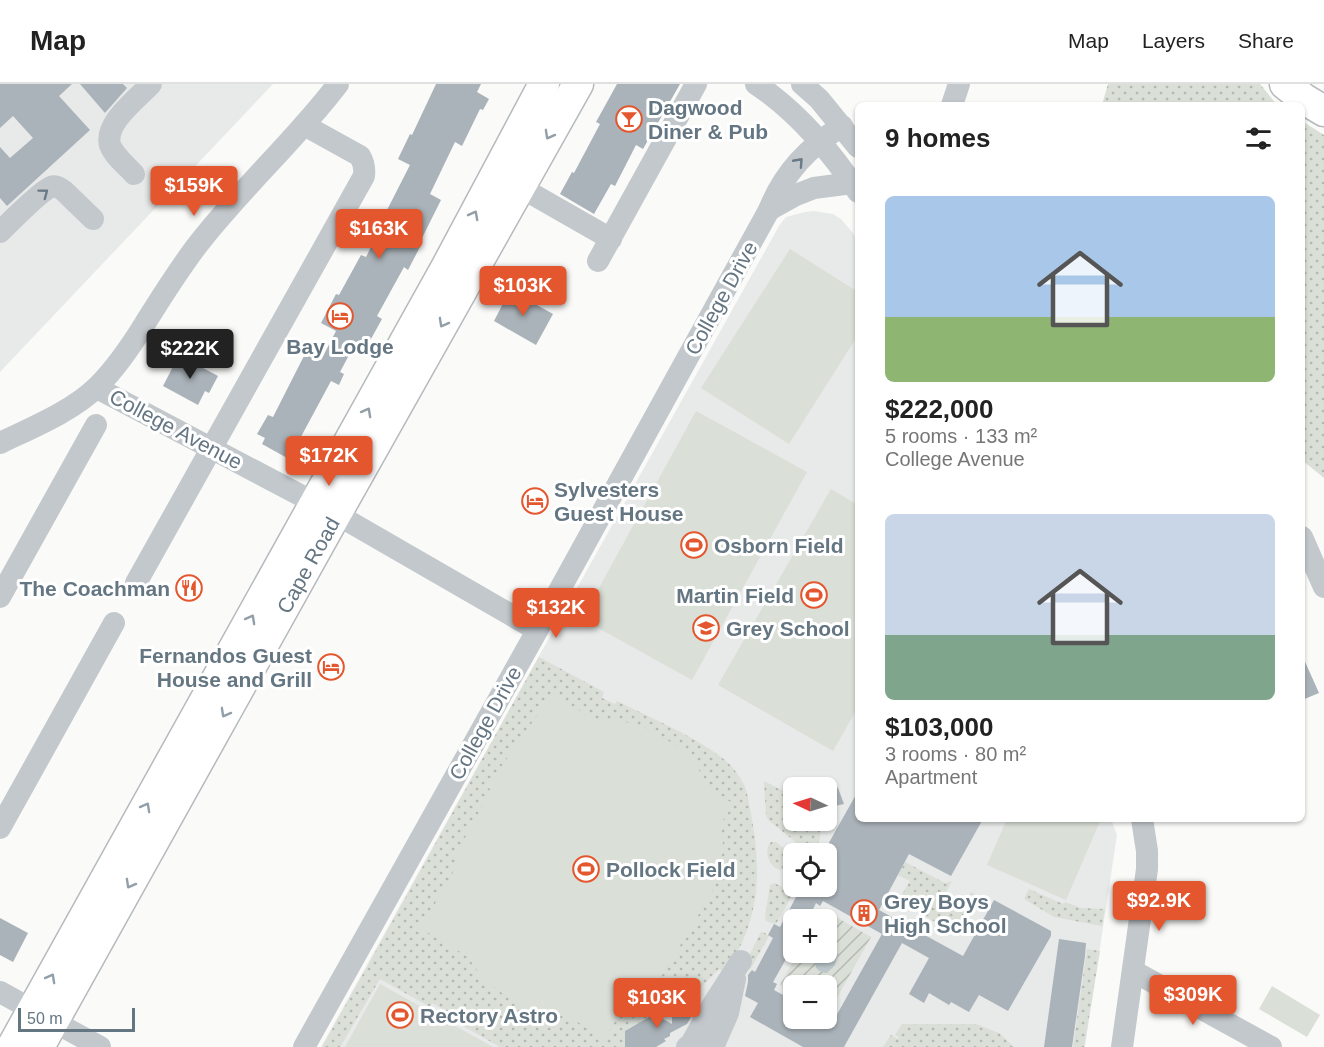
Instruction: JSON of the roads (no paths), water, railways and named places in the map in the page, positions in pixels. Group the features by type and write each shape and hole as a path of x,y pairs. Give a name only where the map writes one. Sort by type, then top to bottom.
{"main road":[{"name":"Cape Road","path":"12,1047 42,1026 326,509 447,266 544,84"},
{"name":"Cape Road","path":"326,509 520,188 578,84"},
{"path":"1285,84 1324,111"}],"street":[{"path":"134,174 116,154 110,145 110,138 116,119 151,84"},
{"path":"0,443 55,416 97,388 129,349 203,238 338,84"},
{"path":"598,261 696,84"},
{"path":"756,84 784,105 820,140 855,187"},
{"path":"802,84 819,99 855,143"},
{"path":"953,102 959,84"},
{"path":"136,583 210,447 364,176 364,162 360,156 304,125"},
{"name":"College Drive","path":"304,1047 770,210 776,193 796,165 820,140 842,126"},
{"path":"0,232 45,191 54,186 64,191 93,219"},
{"path":"770,210 814,188 855,187"},
{"path":"520,188 611,239"},
{"name":"College Avenue","path":"97,388 326,509 537,630"},
{"path":"0,597 96,425"},
{"path":"1305,544 1324,586"},
{"path":"0,828 114,623"},
{"path":"1122,1047 1147,869 1142,822"},
{"path":"687,1047 741,961 733,984 728,1013 713,1047"},
{"path":"1133,971 1271,1047"},
{"path":"0,992 42,1026 100,1047"}],"place":[{"name":"Dagwood Diner & Pub","path":"629,119"},
{"name":"Bay Lodge","path":"340,316"},
{"name":"Sylvesters Guest House","path":"535,501"},
{"name":"Osborn Field","path":"694,545"},
{"name":"The Coachman","path":"189,588"},
{"name":"Martin Field","path":"814,595"},
{"name":"Grey School","path":"706,628"},
{"name":"Fernandos Guest House and Grill","path":"331,667"},
{"name":"Pollock Field","path":"586,869"},
{"name":"Grey Boys High School","path":"864,913"},
{"name":"Rectory Astro","path":"400,1015"}]}
